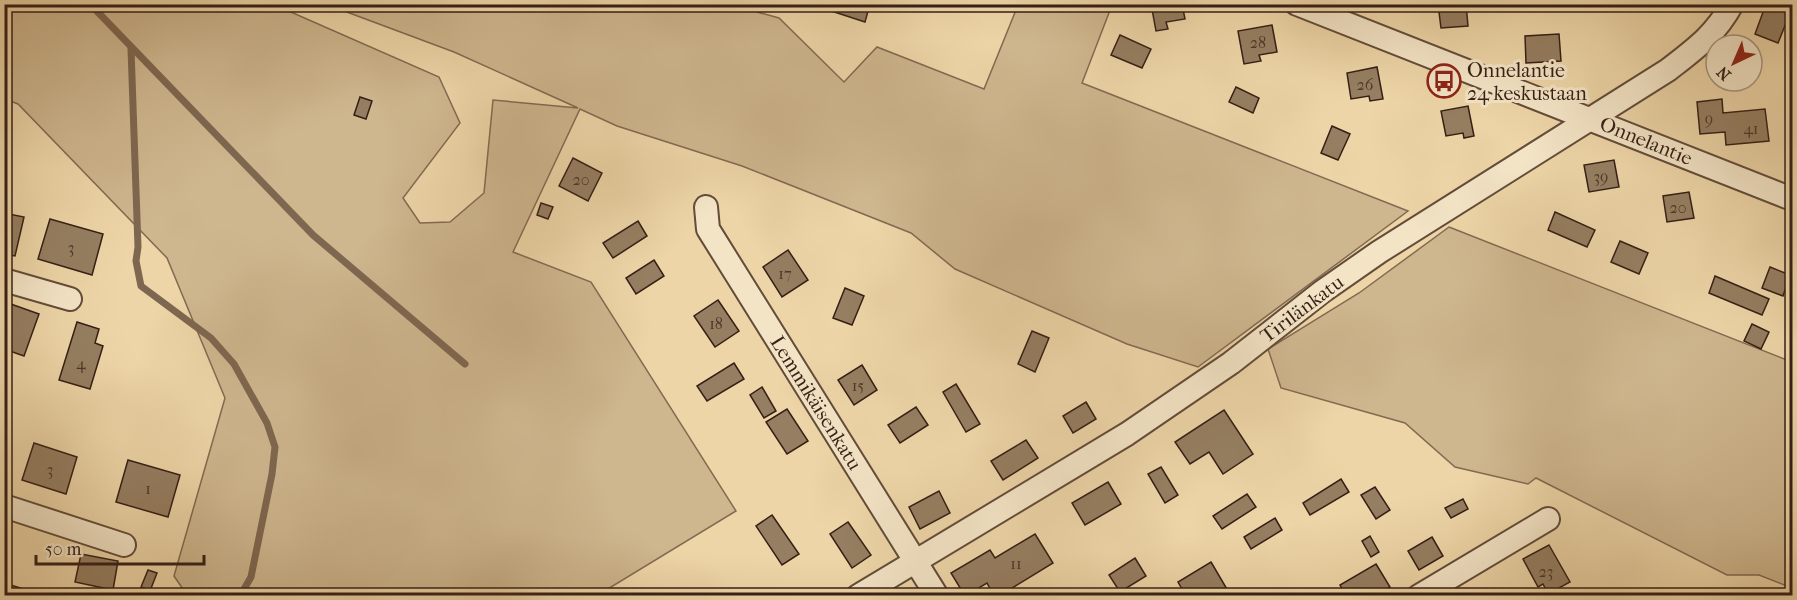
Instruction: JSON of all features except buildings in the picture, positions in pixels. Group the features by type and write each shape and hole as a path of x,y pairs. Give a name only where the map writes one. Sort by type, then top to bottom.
{"street":[{"name":"Onnelantie","path":"1297,4 1792,199"},
{"name":"Tirilänkatu","path":"858,596 1127,434 1231,363 1323,291 1379,252 1668,70 1693,51 1721,24 1732,4"},
{"name":"Lemmikäisenkatu","path":"706,207 708,229 937,596"},
{"path":"4,280 70,299"},
{"path":"4,506 124,545"},
{"path":"1419,596 1548,519"}],"shaded area":[{"path":"5,5 275,5 439,77 460,123 403,198 420,223 450,222 484,193 493,100 578,108 454,52 328,5 732,5 779,18 844,82 877,47 984,89 1018,5 1112,5 1082,83 1408,211 1198,367 1127,344 955,269 911,233 742,166 617,126 580,109 513,252 591,282 736,511 598,595 187,595 174,576 225,398 167,258 18,104 5,99"},
{"path":"1449,227 1792,362 1792,588 1759,575 1727,575 1536,478 1528,484 1455,467 1405,423 1281,388 1268,349 1359,293"}],"waterway":[{"path":"90,4 313,235 465,364"},
{"path":"131,49 138,247 136,261 141,286 211,338 234,364 267,423 275,447 272,474 251,577 240,596"}],"place":[{"name":"Onnelantie 24 keskustaan","path":"1444,81"}]}
